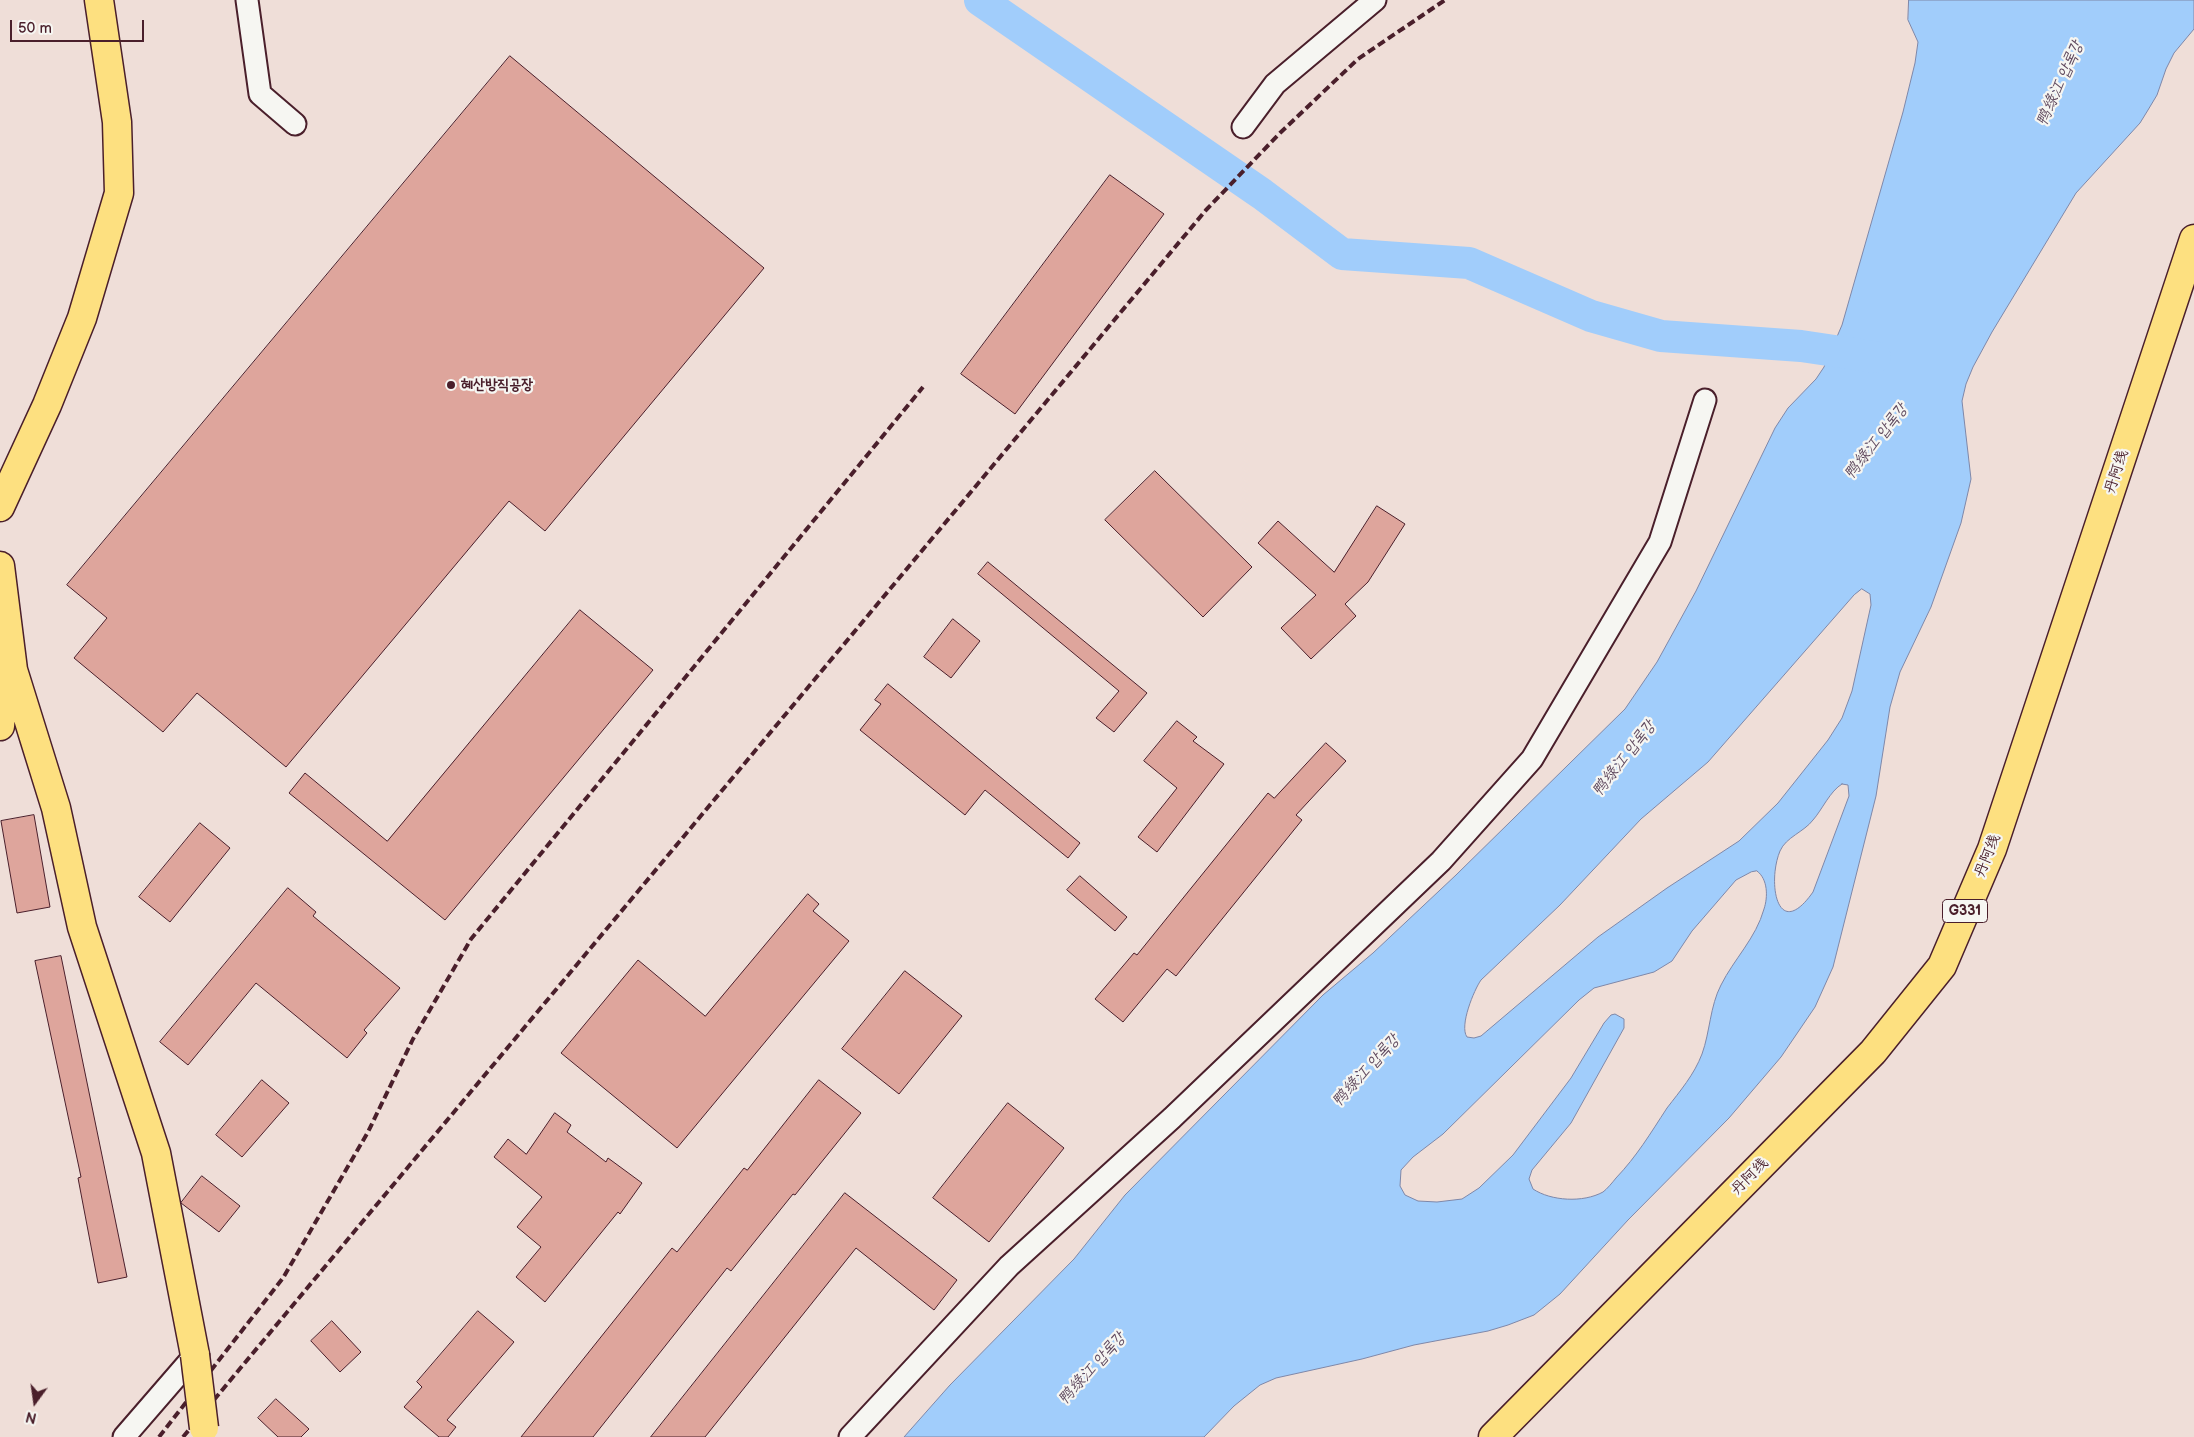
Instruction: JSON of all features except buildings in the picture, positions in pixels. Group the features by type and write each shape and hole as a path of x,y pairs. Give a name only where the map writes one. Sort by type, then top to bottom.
{"main road":[{"path":"0,507 47,405 82,318 119,193 117,122 99,0"},
{"name":"丹阿线","path":"1493,1437 1873,1052 1942,966 1992,849 2194,239"},
{"path":"0,566 13,670 56,808 82,927 156,1153 195,1355 205,1433"},
{"path":"0,726 4,681 13,670"}],"street":[{"path":"247,0 260,94 295,124"},
{"path":"1242,127 1275,84 1375,0"},
{"path":"850,1437 1009,1266 1172,1118 1441,861 1532,759 1660,542 1705,400"},
{"path":"124,1437 195,1355"}],"water":[{"name":"鸭绿江 압록강","path":"1909,0 2194,0 2194,29 2174,53 2157,95 2140,123 2076,193 1992,332 1966,384 1962,401 1971,479 1961,523 1931,607 1900,672 1890,707 1876,796 1833,967 1815,1007 1781,1057 1729,1118 1628,1220 1560,1294 1534,1315 1488,1331 1414,1345 1362,1359 1276,1378 1260,1385 1234,1406 1204,1437 904,1437 950,1385 1074,1259 1125,1195 1323,995 1373,953 1456,875 1625,709 1657,662 1696,591 1775,428 1788,408 1816,379 1824,367 1842,325 1903,112 1915,63 1918,42 1908,20","holes":["1862,589 1870,594 1871,605 1852,691 1842,718 1828,740 1778,803 1739,841 1667,888 1598,937 1481,1036 1467,1037 1465,1032 1466,1017 1471,1000 1481,980 1560,905 1641,819 1708,762 1854,595","1842,784 1848,785 1849,796 1813,892 1801,906 1791,911 1783,910 1778,902 1775,891 1776,864 1780,851 1786,842 1809,824","1757,871 1761,874 1765,883 1766,899 1764,909 1756,929 1726,975 1717,993 1705,1046 1699,1062 1637,1153 1603,1192 1586,1198 1558,1198 1533,1189 1529,1179 1532,1170 1571,1123 1624,1028 1624,1019 1615,1014 1611,1015 1604,1023 1571,1078 1513,1155 1479,1188 1462,1199 1437,1202 1418,1201 1405,1195 1400,1186 1401,1170 1413,1157 1443,1134 1579,1000 1594,988 1654,972 1672,961 1692,931 1736,880"]}],"waterway":[{"path":"980,0 1262,194 1342,254 1469,263 1591,316 1661,336 1801,346 1875,357"}],"railway":[{"path":"183,1437 1206,210 1280,133 1358,59 1445,0"},
{"path":"159,1437 283,1278 368,1132 413,1039 471,939 923,387"}],"place":[{"name":"혜산방직공장","path":"451,385"}]}
